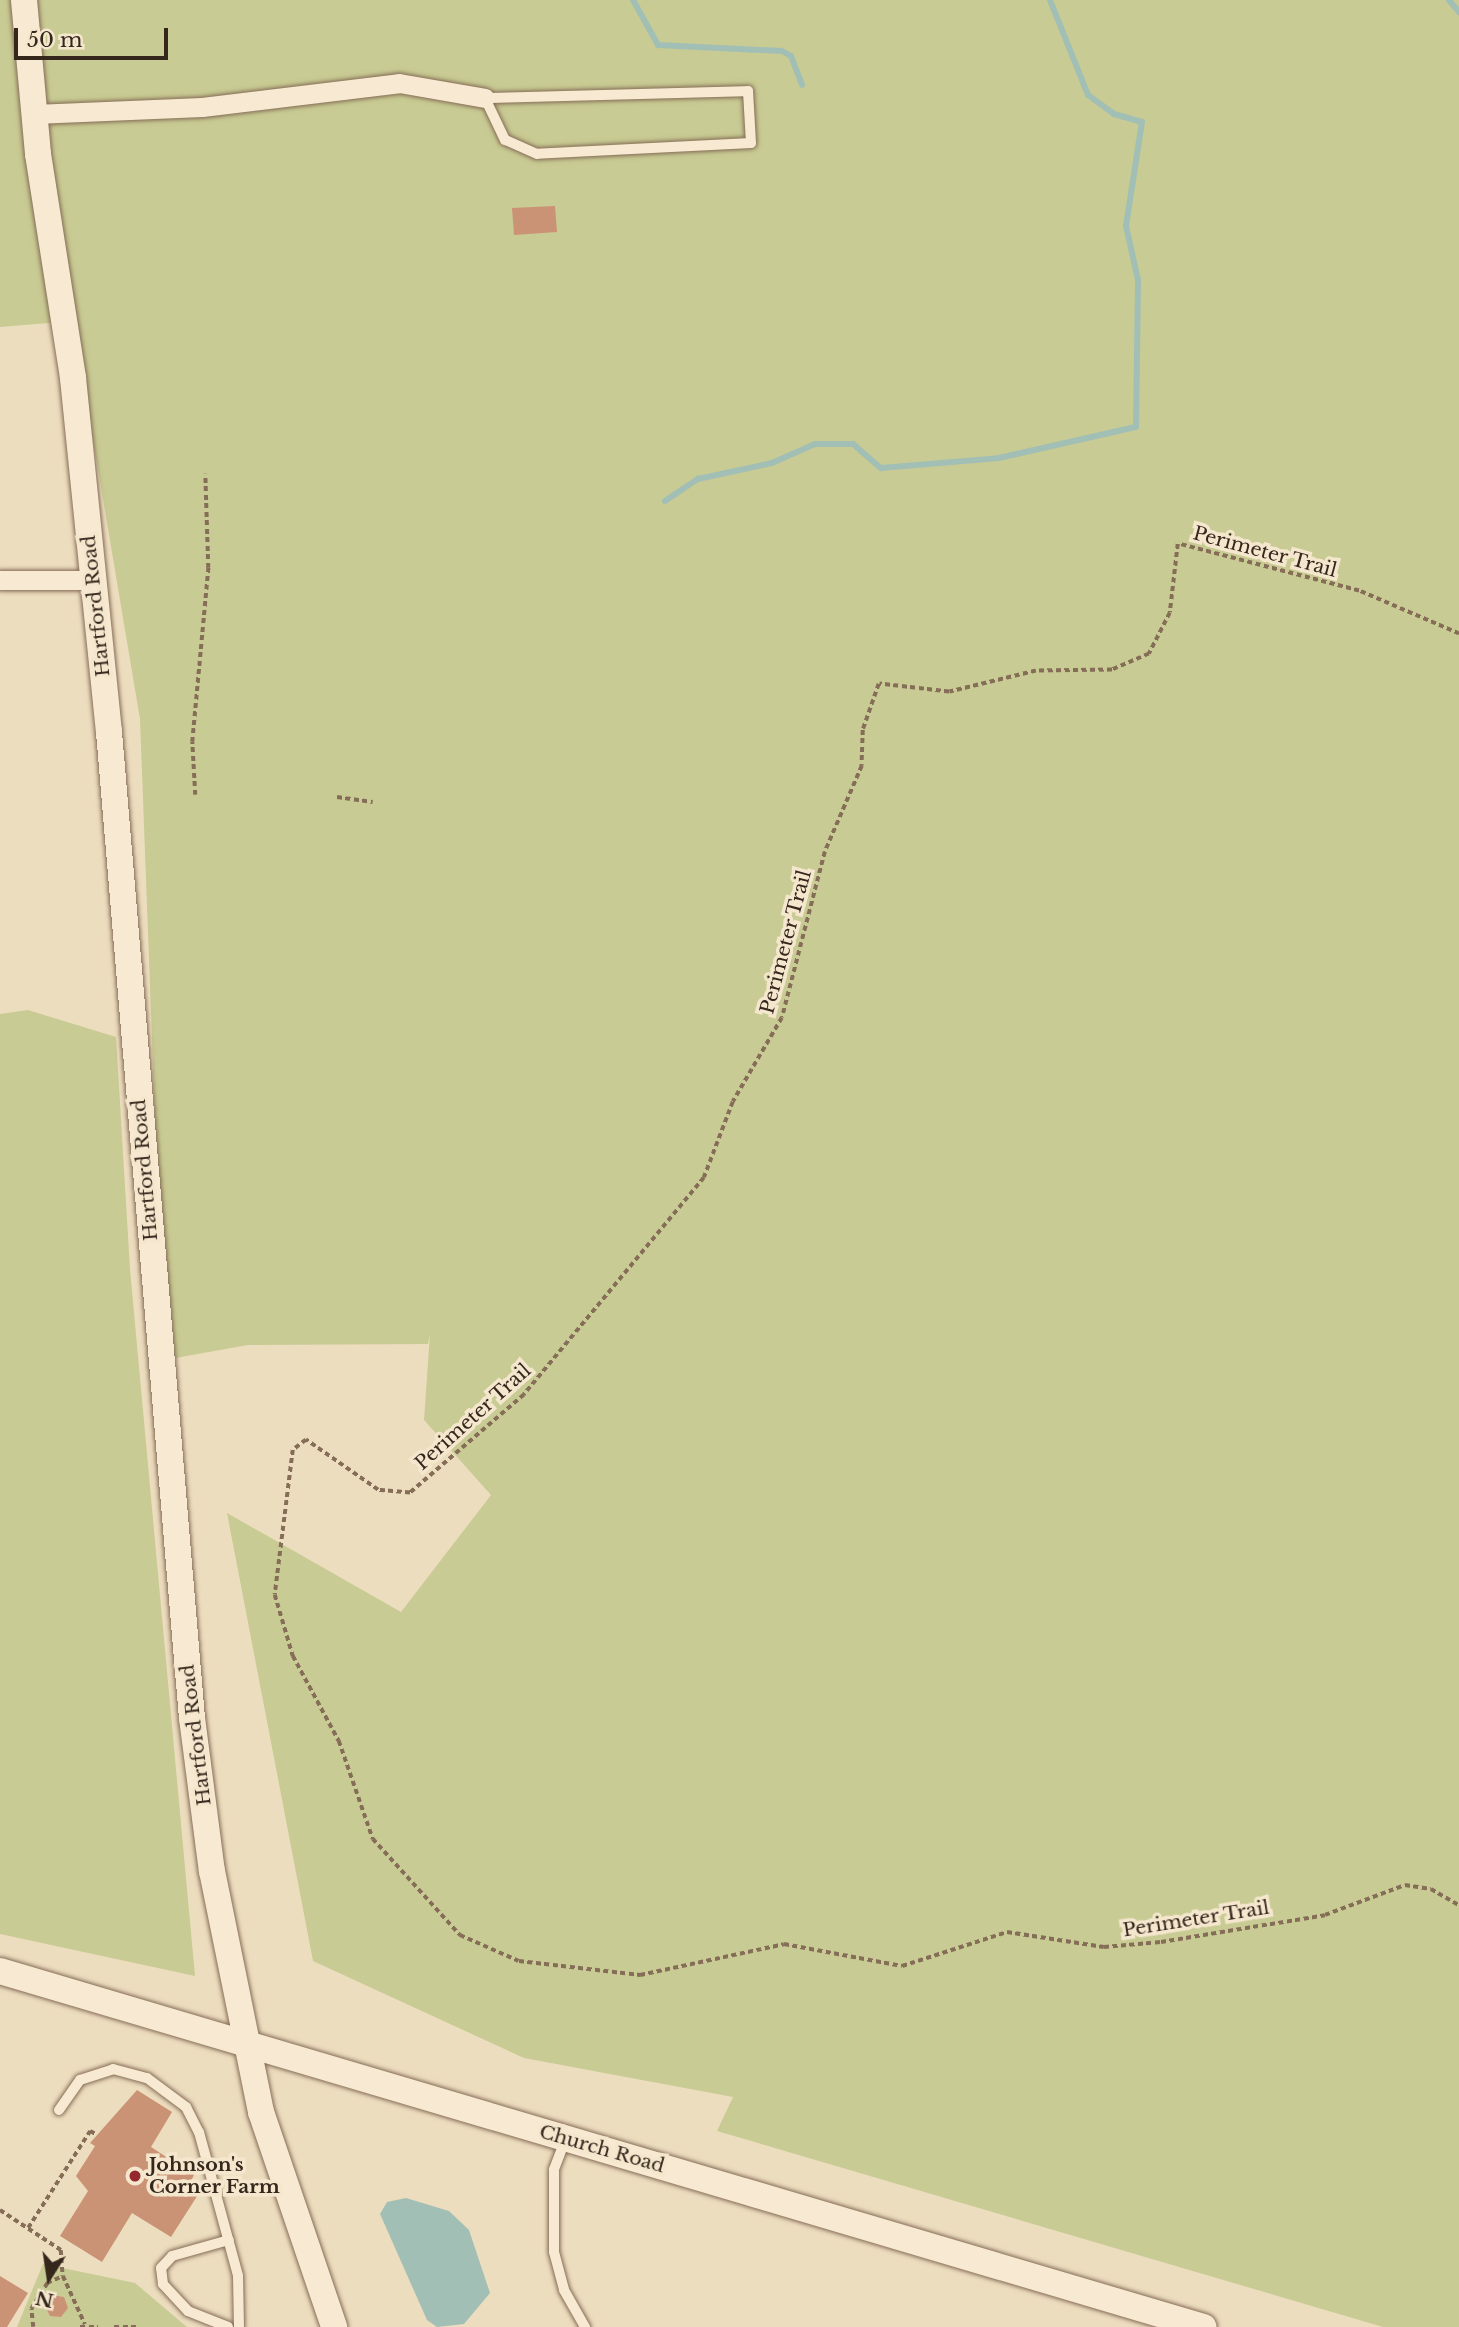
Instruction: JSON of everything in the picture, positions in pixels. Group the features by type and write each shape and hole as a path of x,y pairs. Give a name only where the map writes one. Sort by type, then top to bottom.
{"street":[{"name":"Hartford Road","path":"24,0 34,114 72,365 192,1718 232,1989 272,2153 334,2327"},
{"path":"34,114 202,107 399,83 485,98"},
{"path":"0,580 93,580"},
{"name":"Church Road","path":"0,1971 1203,2327"}],"lane":[{"path":"748,91 751,143 531,154 505,140 485,98 748,91"},
{"path":"59,2110 80,2080 113,2069 147,2077 174,2096 199,2132 238,2276 239,2327"},
{"path":"566,2138 554,2170 554,2252 564,2290 585,2327"},
{"path":"228,2327 188,2311 163,2284 161,2269 172,2256 229,2240"}],"path":[{"path":"195,795 192,742 208,580 205,474"},
{"name":"Perimeter Trail","path":"1459,634 1359,591 1178,544 1170,613 1149,654 1111,670 1036,671 949,692 879,684 863,730 862,766 825,852 782,1018 733,1102 704,1178 524,1395 410,1493 378,1490 306,1440 293,1450 275,1595 293,1656 339,1741 373,1839 460,1935 519,1961 640,1975 784,1944 902,1966 1006,1931 1104,1947 1161,1942 1325,1915 1405,1885 1431,1889 1459,1905"},
{"path":"337,797 373,802"},
{"path":"27,2228 90,2131 96,2133"},
{"path":"0,2210 61,2250 62,2276 83,2325 98,2327"},
{"path":"33,2327 31,2309 47,2283 62,2276"},
{"path":"114,2327 137,2327"}],"green space":[{"path":"0,0 1459,0 1459,2327 1383,2327 717,2131 733,2097 524,2058 313,1961 227,1513 401,1612 491,1495 424,1420 430,1334 428,1344 248,1345 164,1360 140,719 73,321 0,327"},
{"path":"28,1010 116,1037 130,1269 195,1976 0,1934 0,1014"},
{"path":"43,2264 135,2283 187,2327 17,2327"}],"water":[{"path":"406,2198 449,2211 469,2230 490,2293 464,2324 437,2327 427,2320 380,2214 387,2202"}],"building":[{"path":"555,206 557,232 514,235 512,208"},
{"name":"Johnson's Corner Farm","path":"137,2090 172,2112 151,2147 194,2175 190,2183 201,2190 171,2237 132,2213 102,2262 60,2236 88,2191 76,2176 95,2146 90,2143"},
{"path":"0,2276 28,2293 7,2327 0,2327"},
{"path":"51,2295 64,2297 68,2308 61,2317 50,2316 45,2306"}],"waterway":[{"path":"633,0 658,45 782,51 791,56 802,85"},
{"path":"665,501 698,479 772,463 815,444 853,444 881,468 999,458 1136,427 1138,280 1126,226 1142,122 1114,114 1088,95 1050,0"},
{"path":"1449,0 1459,12"}],"place":[{"name":"Johnson's Corner Farm","path":"135,2176"}]}
